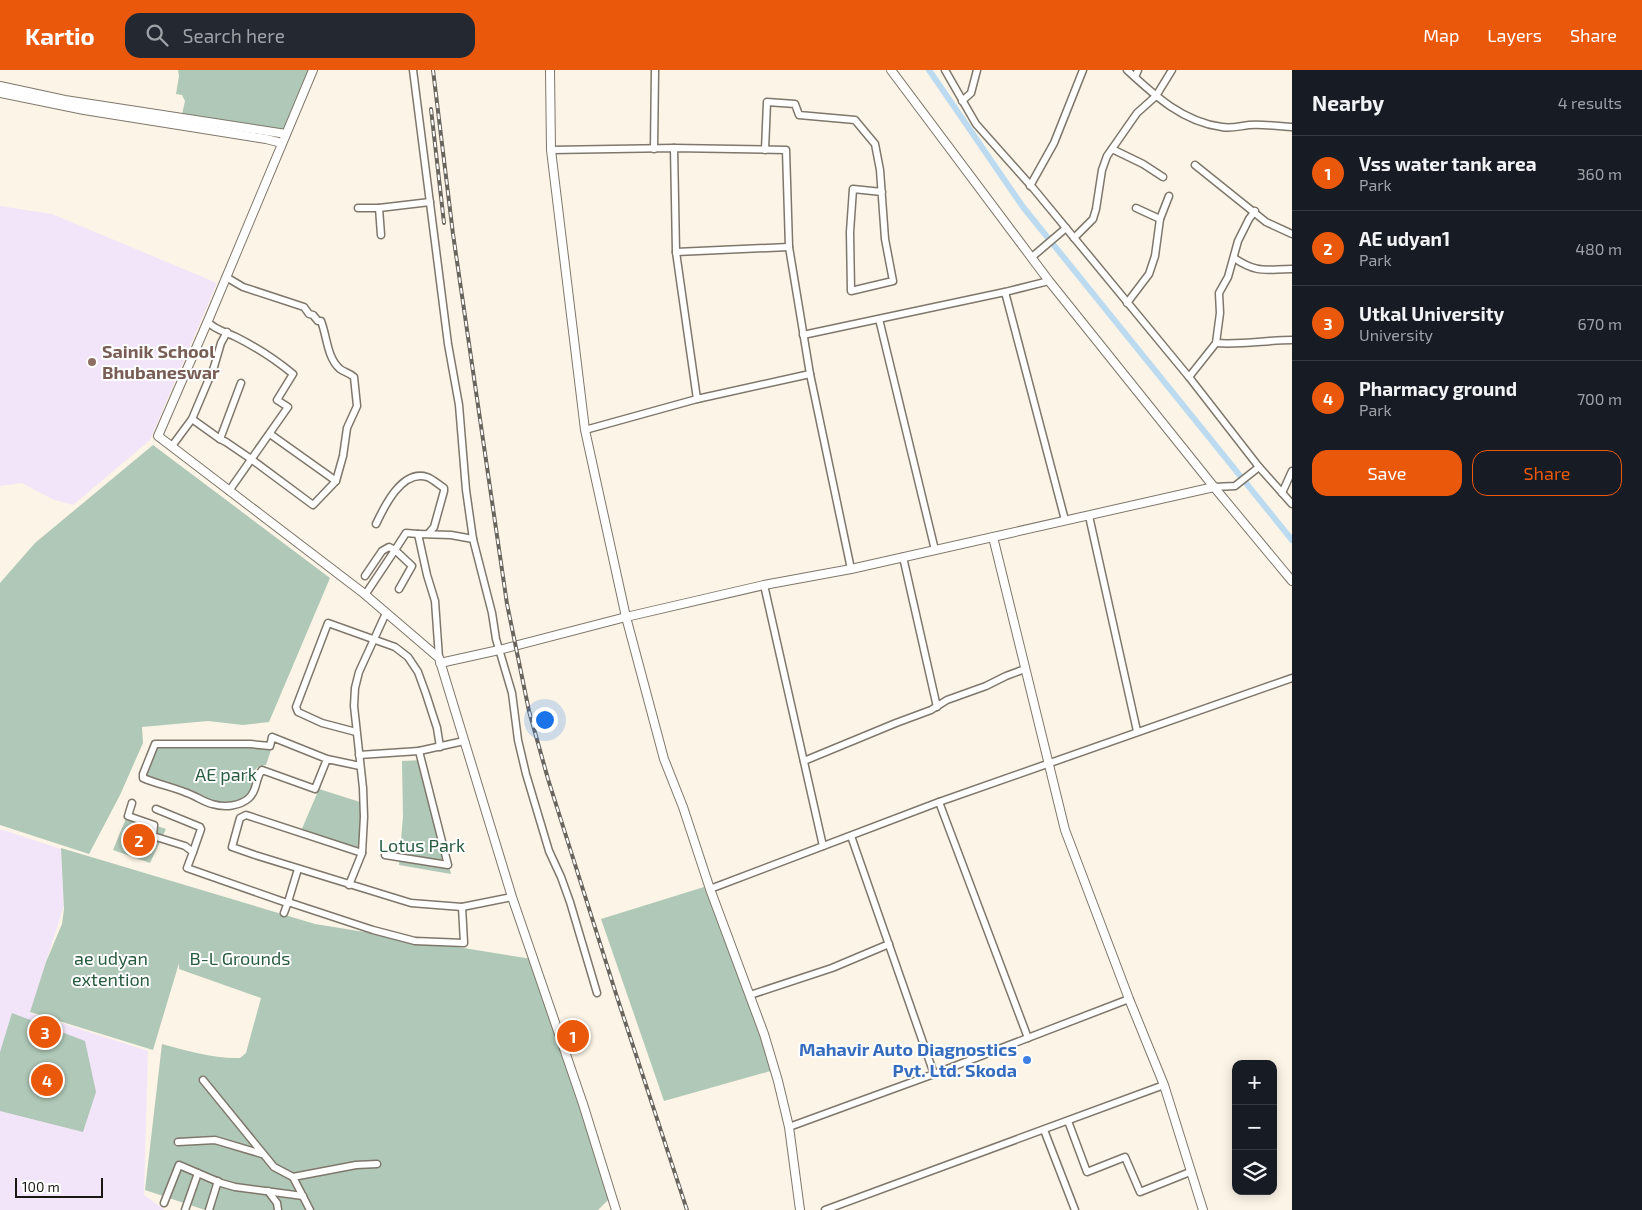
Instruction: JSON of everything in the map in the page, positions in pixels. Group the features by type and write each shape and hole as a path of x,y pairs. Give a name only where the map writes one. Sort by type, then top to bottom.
{"street":[{"path":"313,70 208,322 158,436 365,595 440,660"},
{"path":"413,70 448,344 459,405 466,490 473,540 499,650 512,693 518,740 526,774 549,851 570,902 597,993"},
{"path":"550,70 551,150 585,430 626,616 664,759 764,1034 789,1127 800,1210"},
{"path":"654,70 654,150"},
{"path":"891,70 1050,281 1214,487 1292,581"},
{"path":"945,70 976,124 1030,186 1063,230 1074,238 1189,377 1259,467 1292,504"},
{"path":"962,101 971,93 977,70"},
{"path":"1030,186 1054,142 1083,70"},
{"path":"1127,70 1156,96 1188,117 1223,128 1263,125 1292,127"},
{"path":"1135,77 1138,70"},
{"path":"1074,238 1093,218 1102,170 1112,149 1137,112 1156,96 1172,70"},
{"path":"0,86 65,100 286,134"},
{"path":"0,93 84,110 266,138 282,143"},
{"path":"765,150 767,102 795,104 799,115 855,120 875,144 880,170 882,192 885,239 893,281 851,291 850,232 853,189 882,192"},
{"path":"551,150 654,150 674,148 786,150 789,246 803,335 852,569"},
{"path":"674,148 676,252 697,399"},
{"path":"1112,149 1143,164 1163,177"},
{"path":"1195,165 1266,222 1292,234"},
{"path":"1126,303 1149,274 1155,256 1160,218 1169,196"},
{"path":"358,208 379,208 430,202"},
{"path":"379,208 381,235"},
{"path":"1136,210 1160,218"},
{"path":"1189,377 1216,343 1220,313 1219,293 1228,276 1238,241 1249,219 1255,212"},
{"path":"1032,257 1063,230"},
{"path":"676,252 789,246"},
{"path":"1234,258 1251,268 1259,270 1292,269"},
{"path":"192,419 251,458 313,505 336,481 343,456 347,428 357,406 354,377 335,363 321,321 318,321 313,315 309,314 304,307 243,287 226,277"},
{"path":"803,335 1050,281"},
{"path":"1005,292 1065,520"},
{"path":"879,319 935,550"},
{"path":"208,322 212,328 228,332 260,350 293,374 277,400 288,407 229,491"},
{"path":"172,446 192,419 214,367 221,343 228,332"},
{"path":"1216,343 1234,344 1292,340"},
{"path":"585,430 697,399 810,374"},
{"path":"220,439 241,383"},
{"path":"270,434 336,481"},
{"path":"440,660 499,650 626,616 764,585 852,569 1214,487 1235,486 1259,467"},
{"path":"1282,493 1292,471"},
{"path":"376,524 389,498 395,491 415,476 428,477 444,488 434,527 429,533"},
{"path":"1090,516 1137,732"},
{"path":"365,595 406,533 429,533 473,540"},
{"path":"418,534 435,601 440,660 512,897 583,1104 616,1210"},
{"path":"993,537 1065,830 1128,999 1164,1085 1203,1210"},
{"path":"365,576 382,551 389,547 395,550 412,566"},
{"path":"903,557 937,707"},
{"path":"399,589 412,566 424,562"},
{"path":"764,585 823,846"},
{"path":"349,885 362,853 364,817 354,706 355,688 359,672 386,613"},
{"path":"356,732 322,723 298,712 296,707 328,623 395,647 408,657 418,672 437,728 440,747"},
{"path":"804,761 1025,669"},
{"path":"710,889 939,802 1292,678"},
{"path":"327,759 315,789 262,770 258,775 255,792 237,806 212,804 187,792 142,778 155,744 250,744 270,746 272,737 327,759 360,766"},
{"path":"359,755 419,751 464,741"},
{"path":"385,855 448,865 419,751"},
{"path":"939,802 1028,1038"},
{"path":"132,803 128,816 154,825 153,836 184,846 193,852"},
{"path":"156,809 200,827 201,829 187,868 288,903 373,930 415,941 440,943 464,943 462,907"},
{"path":"362,853 246,815 240,818 232,847 411,903 462,907 512,897"},
{"path":"852,836 934,1074"},
{"path":"284,913 298,869"},
{"path":"750,995 832,968 889,944"},
{"path":"789,1127 934,1074 1128,999"},
{"path":"204,1080 274,1167 293,1177 310,1210"},
{"path":"825,1210 1164,1085"},
{"path":"1068,1121 1088,1172 1125,1158 1140,1192 1190,1172"},
{"path":"1044,1130 1075,1210"},
{"path":"178,1142 215,1140 263,1154"},
{"path":"293,1177 356,1165 377,1164"},
{"path":"164,1204 179,1165 218,1182 303,1196"},
{"path":"185,1210 198,1173"},
{"path":"209,1210 218,1182"},
{"path":"268,1191 278,1210"}],"shaded area":[{"name":"Sainik School Bhubaneswar","path":"0,206 52,214 217,283 150,440 73,505 54,500 22,483 0,486"},
{"path":"0,829 61,849 64,905 30,1013 148,1051 144,1195 165,1210 0,1210"}],"green space":[{"path":"178,70 312,70 282,136 181,119 185,101 182,95 176,94"},
{"path":"153,445 330,578 269,722 243,725 208,721 142,727 143,743 120,795 89,854 0,825 0,583 35,543"},
{"name":"AE park","path":"245,744 271,750 266,765 258,767 254,771 257,778 250,792 236,802 213,801 186,788 146,775 157,748 245,748"},
{"name":"Lotus Park","path":"423,760 451,874 399,865 403,816 402,761"},
{"path":"319,789 360,802 360,850 301,831"},
{"path":"127,816 166,829 150,863 113,850"},
{"path":"61,848 315,924 532,959 552,1015 569,1076 610,1198 598,1210 205,1210 145,1190 162,1044 211,1056 240,1058 246,1053 261,998 179,969 179,963 153,1050 30,1012 46,962 62,924 64,909"},
{"path":"704,887 762,1030 774,1070 664,1101 601,919"},
{"path":"12,1013 85,1041 96,1092 83,1132 0,1111 0,1052"},
{"path":"576,1026 581,1042 569,1047 564,1030"}],"waterway":[{"path":"929,70 1023,207 1292,540"}],"railway":[{"path":"433,70 453,234 507,604 529,711 548,779 617,997 687,1210"},
{"path":"431,109 444,223"}],"place":[{"name":"Sainik School Bhubaneswar","path":"92,362"},
{"name":"AE udyan1","path":"139,840"},
{"name":"Utkal University","path":"45,1032"},
{"name":"Vss water tank area","path":"573,1036"},
{"name":"Mahavir Auto Diagnostics Pvt. Ltd. Skoda","path":"1027,1060"},
{"name":"Pharmacy ground","path":"47,1080"}],"park label":[{"name":"B-L Grounds","path":"240,959"},
{"name":"ae udyan extention","path":"111,970"}]}
